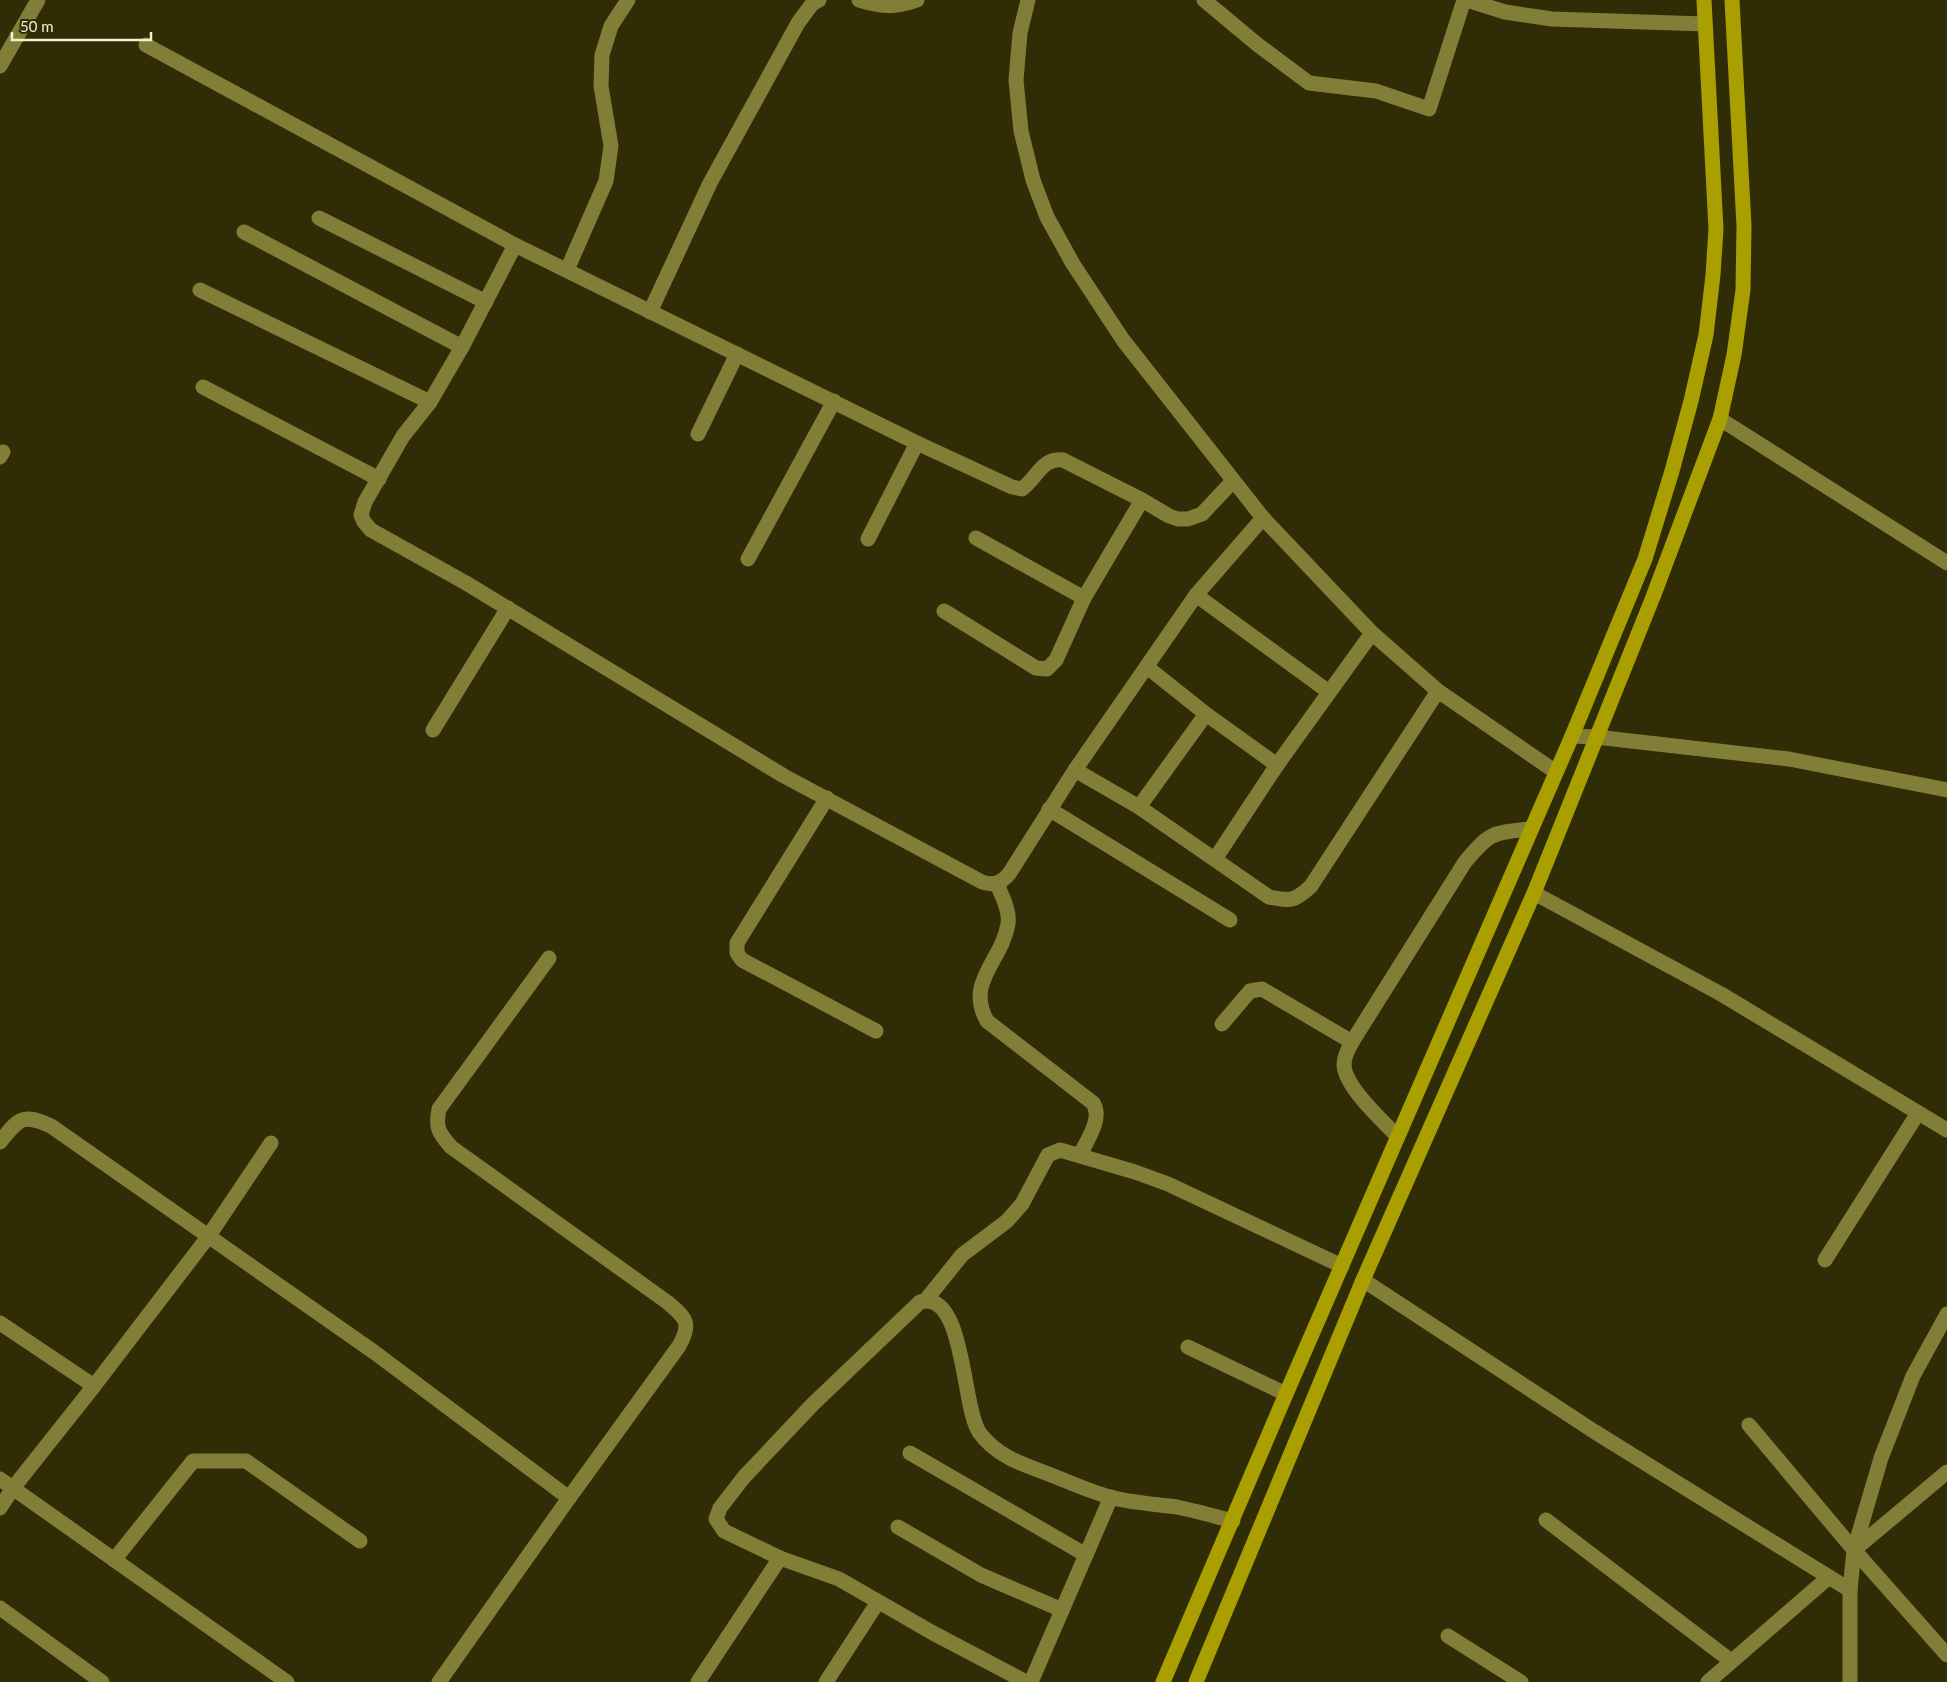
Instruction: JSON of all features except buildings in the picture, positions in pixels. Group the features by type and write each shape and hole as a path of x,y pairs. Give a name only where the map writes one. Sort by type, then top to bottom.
{"highway":[{"path":"1163,1682 1530,829 1572,736 1645,559 1672,471 1706,335 1716,229 1704,0"},
{"path":"1196,1682 1363,1280 1534,893 1654,597 1720,419 1734,355 1743,290 1744,226 1732,0"}],"street":[{"path":"0,66 38,0"},
{"path":"567,270 606,181 610,146 601,86 602,55 611,26 628,0"},
{"path":"650,312 710,183 798,23 812,4 819,0"},
{"path":"860,0 876,5 895,7 917,0"},
{"path":"1204,0 1258,45 1309,83 1376,91 1429,109 1466,0 1505,12 1552,19 1705,24"},
{"path":"1024,1 1016,80 1021,131 1033,180 1047,217 1073,264 1123,340 1263,518 1372,633 1438,691 1556,772"},
{"path":"146,45 516,245 1012,488 1022,489 1030,483 1044,464 1053,459 1063,460 1142,500 1169,516 1188,520 1202,514 1233,481"},
{"path":"319,218 486,302"},
{"path":"244,232 462,347"},
{"path":"516,245 462,347 430,402 403,436 362,508 361,515 364,522 372,530 508,608 784,776 982,882 997,884 1003,881 1009,874 1074,770 1196,595 1263,518"},
{"path":"200,290 430,402"},
{"path":"698,434 737,354"},
{"path":"203,387 379,480"},
{"path":"748,559 834,401"},
{"path":"1720,419 1947,563"},
{"path":"868,539 917,443"},
{"path":"944,612 1036,668 1047,669 1056,660 1084,598 1142,500"},
{"path":"976,538 1084,598"},
{"path":"1196,595 1329,692"},
{"path":"433,730 508,608"},
{"path":"1215,859 1277,765 1372,633"},
{"path":"1147,667 1206,714 1277,765"},
{"path":"1074,770 1140,808 1268,897 1286,900 1298,898 1311,886 1438,691"},
{"path":"1140,808 1206,714"},
{"path":"1572,736 1596,737 1789,759 1947,790"},
{"path":"827,798 737,943 737,952 742,960 876,1031"},
{"path":"1048,809 1230,920"},
{"path":"1398,1136 1359,1094 1346,1075 1345,1058 1352,1042 1465,862 1482,840 1499,832 1530,829"},
{"path":"997,884 1007,909 1009,923 1005,936 982,981 979,996 981,1010 988,1022 1093,1103 1096,1108 1097,1117 1080,1155"},
{"path":"1534,893 1721,994 1947,1130"},
{"path":"440,1682 686,1334 687,1324 681,1314 667,1302 452,1147 440,1134 436,1121 439,1109 549,958"},
{"path":"1222,1024 1250,991 1262,989 1352,1042"},
{"path":"1825,1260 1918,1113"},
{"path":"0,1142 12,1126 21,1120 33,1118 51,1126 374,1352 569,1498"},
{"path":"0,1508 13,1488 208,1237 271,1143"},
{"path":"1026,1682 839,1579 780,1558 724,1531 716,1519 720,1508 744,1477 813,1404 913,1308 925,1301 962,1255 1007,1221 1022,1204 1048,1155 1060,1150 1168,1184 1342,1266"},
{"path":"1363,1280 1595,1432 1850,1590"},
{"path":"925,1301 941,1307 956,1332 972,1418 980,1432 994,1448 1015,1462 1111,1497 1177,1507 1233,1521"},
{"path":"1850,1682 1850,1590 1854,1550 1881,1458 1913,1376 1947,1314"},
{"path":"0,1323 94,1386"},
{"path":"1188,1347 1286,1394"},
{"path":"1749,1424 1854,1550 1947,1655"},
{"path":"910,1453 1086,1555"},
{"path":"114,1560 193,1461 246,1461 360,1541"},
{"path":"1854,1550 1947,1472"},
{"path":"0,1479 287,1682"},
{"path":"1031,1682 1111,1497"},
{"path":"1546,1520 1731,1661"},
{"path":"898,1527 981,1576 1062,1610"},
{"path":"698,1682 780,1558"},
{"path":"1708,1682 1828,1577"},
{"path":"826,1682 878,1602"},
{"path":"0,1608 102,1682"},
{"path":"1448,1636 1522,1682"}]}
